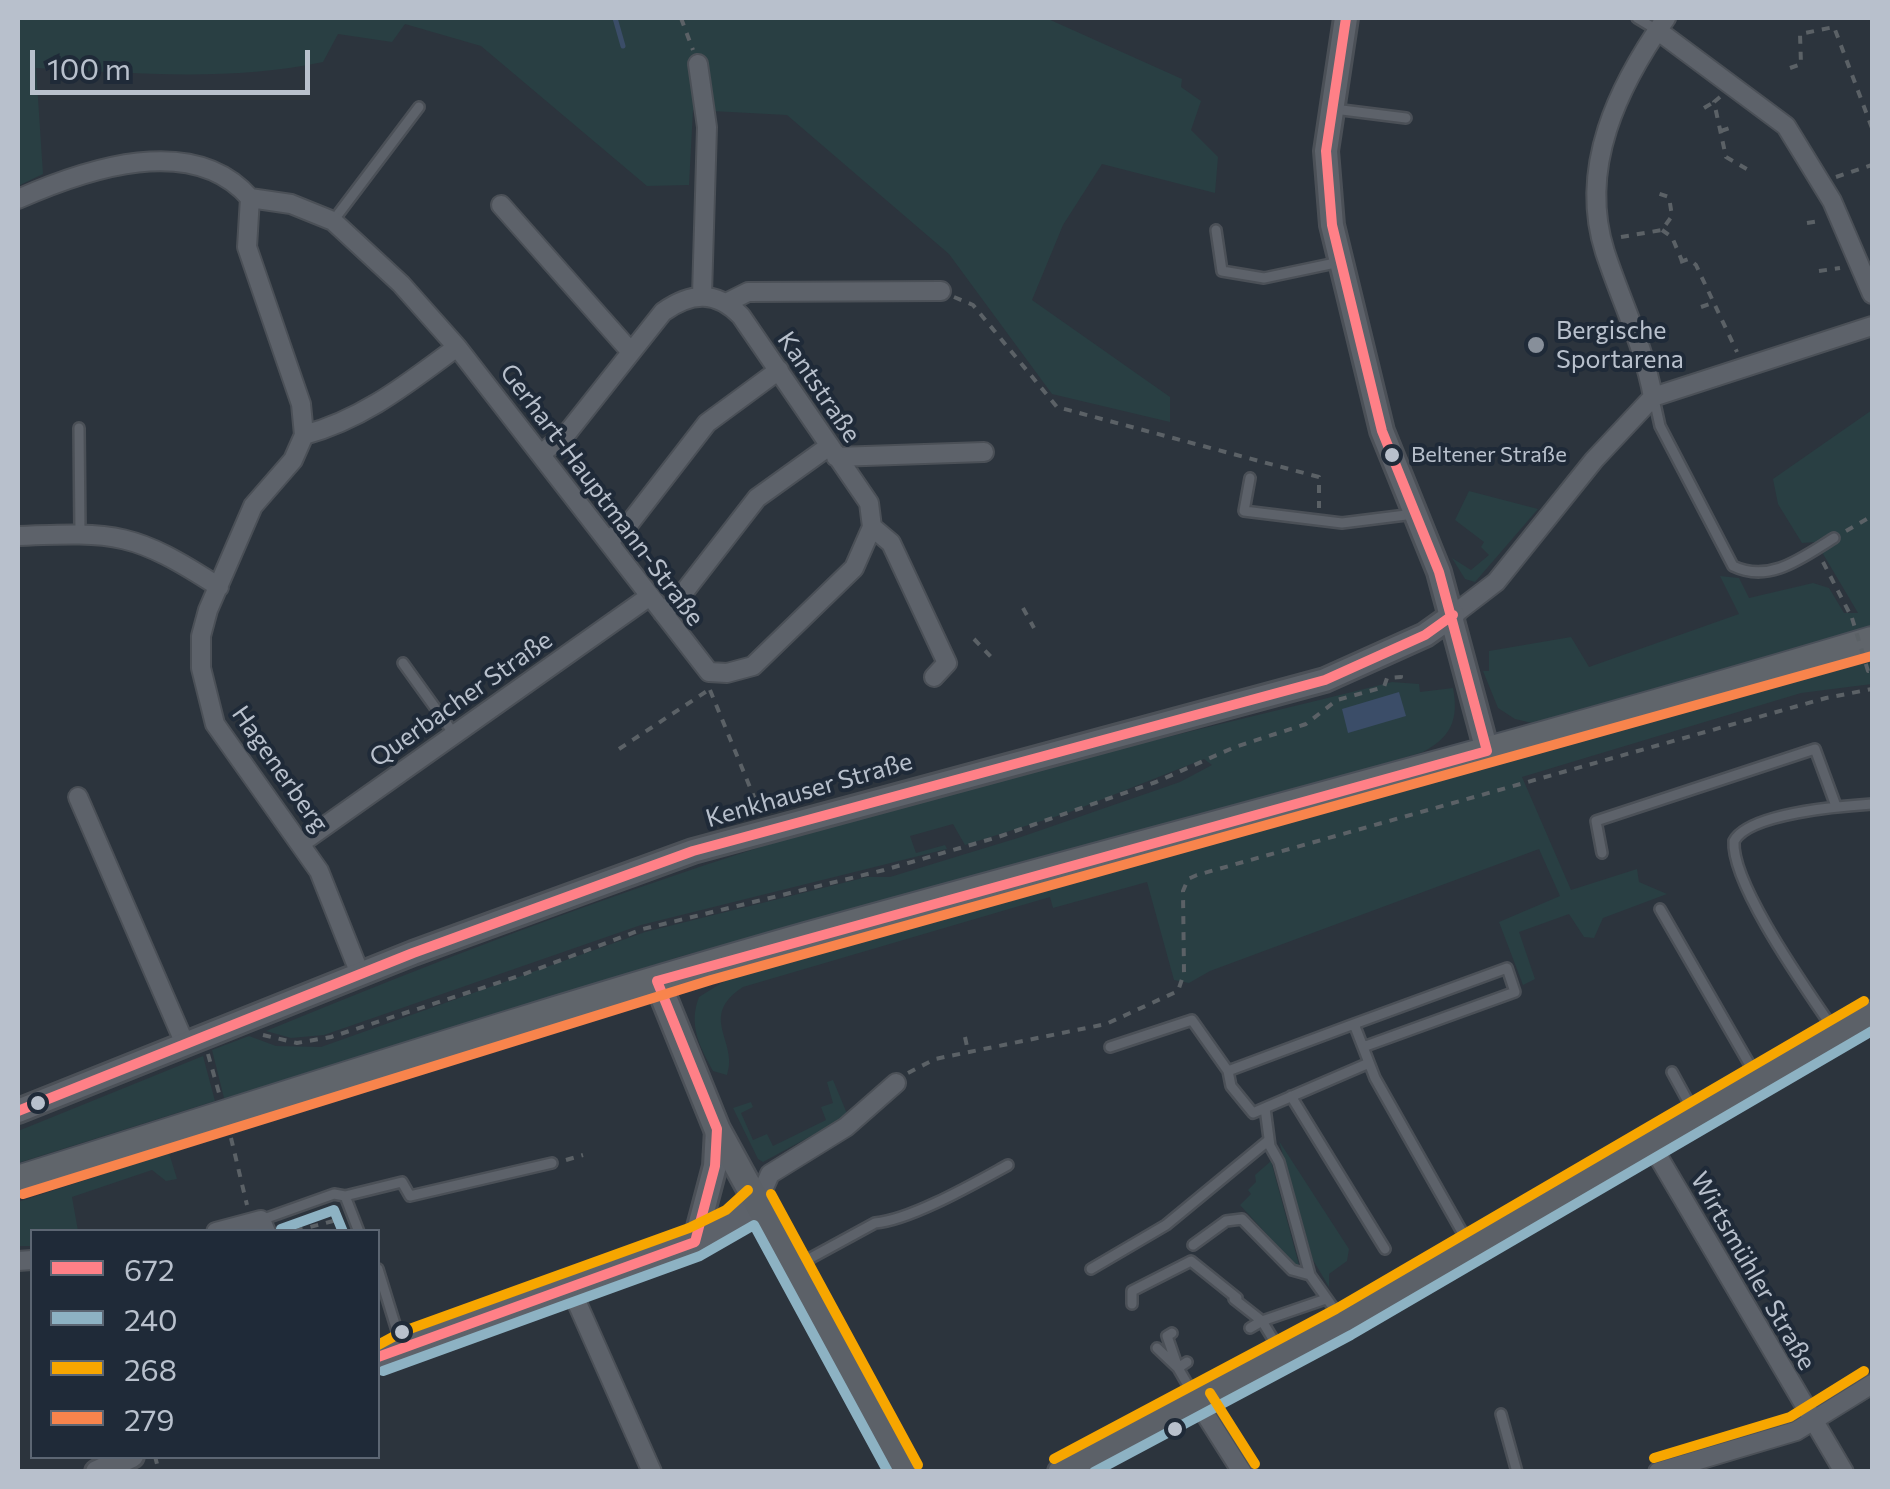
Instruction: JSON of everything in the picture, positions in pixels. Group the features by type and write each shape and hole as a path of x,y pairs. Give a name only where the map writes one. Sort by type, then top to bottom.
{"main road":[{"path":"18,1180 807,937 1486,751 1872,640"},
{"path":"657,981 717,1129 796,1266 905,1472"},
{"path":"1061,1472 1343,1322 1652,1146 1872,1014"}],"street":[{"path":"1346,18 1331,109 1327,188 1340,262 1385,442 1417,514 1453,614 1486,751"},
{"path":"1653,397 1646,360 1602,241 1594,199 1600,150 1611,116 1662,24 1786,126 1822,182 1872,294"},
{"path":"698,64 707,127 706,266 702,295"},
{"path":"18,198 54,183 127,163 197,166 232,177 250,198 291,204 333,221"},
{"path":"250,198 248,247 302,404 304,435 345,424 374,408 457,347"},
{"path":"500,206 631,352"},
{"name":"Gerhart-Hauptmann-Straße","path":"333,221 401,284 457,347 709,672 727,673 753,666 854,568 872,527"},
{"path":"541,454 568,432 663,312 681,299 702,295 728,302 748,292 940,291"},
{"name":"Kantstraße","path":"728,302 869,502 872,527 891,542 947,663 934,677"},
{"path":"1453,614 1496,582 1594,460 1653,397 1872,326"},
{"path":"608,541 629,524 706,423 779,370"},
{"name":"Hagenerberg","path":"304,435 294,460 253,506 219,587 201,636 204,696 215,724 319,872 360,974"},
{"path":"663,613 682,596 757,498 832,452 984,452"},
{"path":"18,536 80,534 134,539 164,552 219,587"},
{"name":"Querbacher Straße","path":"301,843 650,596"},
{"name":"Kenkhauser Straße","path":"18,1111 502,919 766,828 1326,680 1394,650 1453,614"},
{"path":"78,797 194,1041"},
{"path":"387,1356 736,1223 758,1201 770,1174 846,1127 896,1083"},
{"path":"694,1242 715,1166 717,1129"},
{"name":"Wirtsmühler Straße","path":"1652,1146 1844,1472"},
{"path":"234,1229 263,1226"},
{"path":"570,1287 652,1472"},
{"path":"1658,1472 1796,1431 1872,1384"},
{"path":"1198,1401 1242,1472"},
{"path":"97,1472 125,1459"}],"lane":[{"path":"1636,18 1662,24"},
{"path":"333,221 419,107"},
{"path":"1331,109 1406,118"},
{"path":"1216,230 1222,271 1264,278 1340,262"},
{"path":"1653,397 1667,441 1733,566 1745,572 1769,572 1834,538"},
{"path":"79,428 80,534"},
{"path":"1250,478 1244,511 1319,521 1417,514"},
{"path":"402,663 454,735"},
{"path":"1602,853 1596,820 1814,750 1836,806"},
{"path":"1838,1034 1750,893 1734,847 1744,830 1836,806 1872,804"},
{"path":"1660,909 1759,1082"},
{"path":"1228,1071 1507,968 1515,992 1363,1047"},
{"path":"1110,1047 1192,1020 1228,1071 1231,1086 1254,1113 1369,1063"},
{"path":"1354,1024 1369,1063 1472,1248"},
{"path":"1672,1072 1697,1118"},
{"path":"1291,1096 1385,1249"},
{"path":"1265,1108 1269,1140 1310,1275 1343,1322"},
{"path":"1091,1269 1166,1225 1269,1140"},
{"path":"263,1226 324,1196 345,1196 402,1182 410,1196 552,1163"},
{"path":"796,1266 875,1223 890,1222 1008,1165"},
{"path":"345,1196 359,1229"},
{"path":"1192,1244 1226,1220 1242,1219 1292,1270 1310,1275"},
{"path":"1132,1304 1132,1291 1191,1262 1246,1312 1262,1321 1283,1354"},
{"path":"380,1288 387,1356"},
{"path":"1250,1328 1326,1298"},
{"path":"1172,1333 1167,1336 1198,1401"},
{"path":"1157,1348 1183,1365"},
{"path":"1501,1414 1518,1472"}],"path":[{"path":"681,18 698,64"},
{"path":"1790,68 1802,64 1800,34 1834,27 1872,128"},
{"path":"1704,108 1732,82"},
{"path":"1714,102 1725,155 1752,172"},
{"path":"1720,131 1733,128"},
{"path":"1718,159 1725,155"},
{"path":"1822,182 1872,165"},
{"path":"1602,241 1662,230 1672,216 1669,197 1658,193"},
{"path":"1662,230 1672,237 1681,261 1696,265 1743,366"},
{"path":"940,291 973,305 1057,407 1320,477 1319,521"},
{"path":"1700,306 1712,303"},
{"path":"1834,538 1872,516"},
{"path":"1816,550 1852,618 1868,671 1872,670"},
{"path":"1022,608 1034,628"},
{"path":"974,639 993,659"},
{"path":"253,1017 268,1038 309,1043 519,976 642,929 884,870 998,837 1156,782 1234,746 1306,724 1337,700 1384,687 1387,678 1401,677 1394,650"},
{"path":"619,749 710,688 766,828"},
{"path":"896,1083 919,1064 1106,1024 1178,991 1184,973 1182,891 1188,879 1197,875 1872,689"},
{"path":"965,1037 968,1052"},
{"path":"194,1041 225,1115 248,1205 230,1210 224,1229"},
{"path":"568,1159 583,1155"},
{"path":"330,1210 332,1224"}],"green space":[{"path":"18,18 1046,18 1182,79 1181,87 1201,101 1191,130 1218,157 1215,193 1102,164 1063,225 1032,300 1170,397 1170,422 1052,394 949,254 787,115 693,110 689,185 647,186 481,46 405,24 392,42 338,34 323,62 288,68 180,74 36,68 43,174 18,186"},
{"path":"1872,410 1872,629 1603,707 1532,723 1515,719 1498,708 1483,671 1489,671 1489,651 1571,637 1589,667 1739,614 1720,576 1739,578 1749,598 1813,583 1829,588 1844,613 1858,613 1816,542 1802,543 1778,504 1773,479"},
{"path":"1469,491 1538,509 1475,582 1465,579 1452,558 1471,570 1489,555 1481,547 1484,542 1455,520"},
{"path":"1872,655 1872,684 1801,693 1522,777 1571,890 1637,869 1639,882 1667,894 1603,918 1594,938 1584,937 1569,914 1519,932 1535,979 1523,985 1499,922 1560,896 1539,849 1210,971 1189,983 1174,980 1147,882 1053,908 1050,897 743,987 730,998 721,1019 728,1051 727,1075 713,1071 697,1036 699,997 736,974 909,922 1518,759"},
{"path":"1392,682 1419,684 1420,692 1453,688 1455,709 1451,726 1423,752 1235,809 682,956 225,1102 212,1050 249,1036 276,1046 321,1047 645,932 867,877 890,877 1180,782 1212,765 1204,759 1070,812 965,845 953,824 910,836 916,853 945,845 947,849 641,925 324,1035 291,1038 266,1031 579,909 770,844 924,799"},
{"path":"203,1056 215,1101 18,1163 18,1131"},
{"path":"833,1080 848,1116 763,1162 758,1159 733,1108 751,1102 753,1107 741,1113 753,1140 767,1134 773,1146 826,1120 821,1107 833,1103 827,1082"},
{"path":"1279,1141 1349,1249 1347,1261 1329,1274 1329,1287 1313,1260"},
{"path":"169,1153 177,1179 166,1181 152,1170 72,1197 78,1229 30,1229 30,1246 18,1246 18,1202"},
{"path":"1271,1161 1299,1265 1296,1266 1240,1205 1251,1194 1248,1190 1256,1182 1255,1175"}],"water":[{"path":"1399,692 1406,716 1348,733 1342,709"}],"waterway":[{"path":"615,18 623,46"}],"transit line":[{"name":"672","path":"380,1356 695,1242 715,1166 717,1129 657,981 1487,751 1439,572 1382,431 1332,225 1326,151 1346,18"},
{"name":"672","path":"18,1111 413,953 693,851 1325,680 1425,635 1453,615"},
{"name":"279","path":"23,1194 711,980 1872,656"},
{"name":"268","path":"1054,1459 1336,1309 1864,1001"},
{"name":"240","path":"1094,1472 1351,1335 1872,1031"},
{"name":"268","path":"380,1344 404,1331 689,1228 726,1210 748,1190"},
{"name":"268","path":"771,1194 918,1465"},
{"name":"240","path":"281,1229 334,1210 342,1229"},
{"name":"240","path":"383,1371 700,1256 754,1225 888,1472"},
{"name":"268","path":"1654,1458 1790,1417 1864,1371"},
{"name":"268","path":"1210,1393 1255,1464"}],"place":[{"name":"Bergische Sportarena","path":"1536,345"},
{"name":"Beltener Straße","path":"1392,455"}]}
